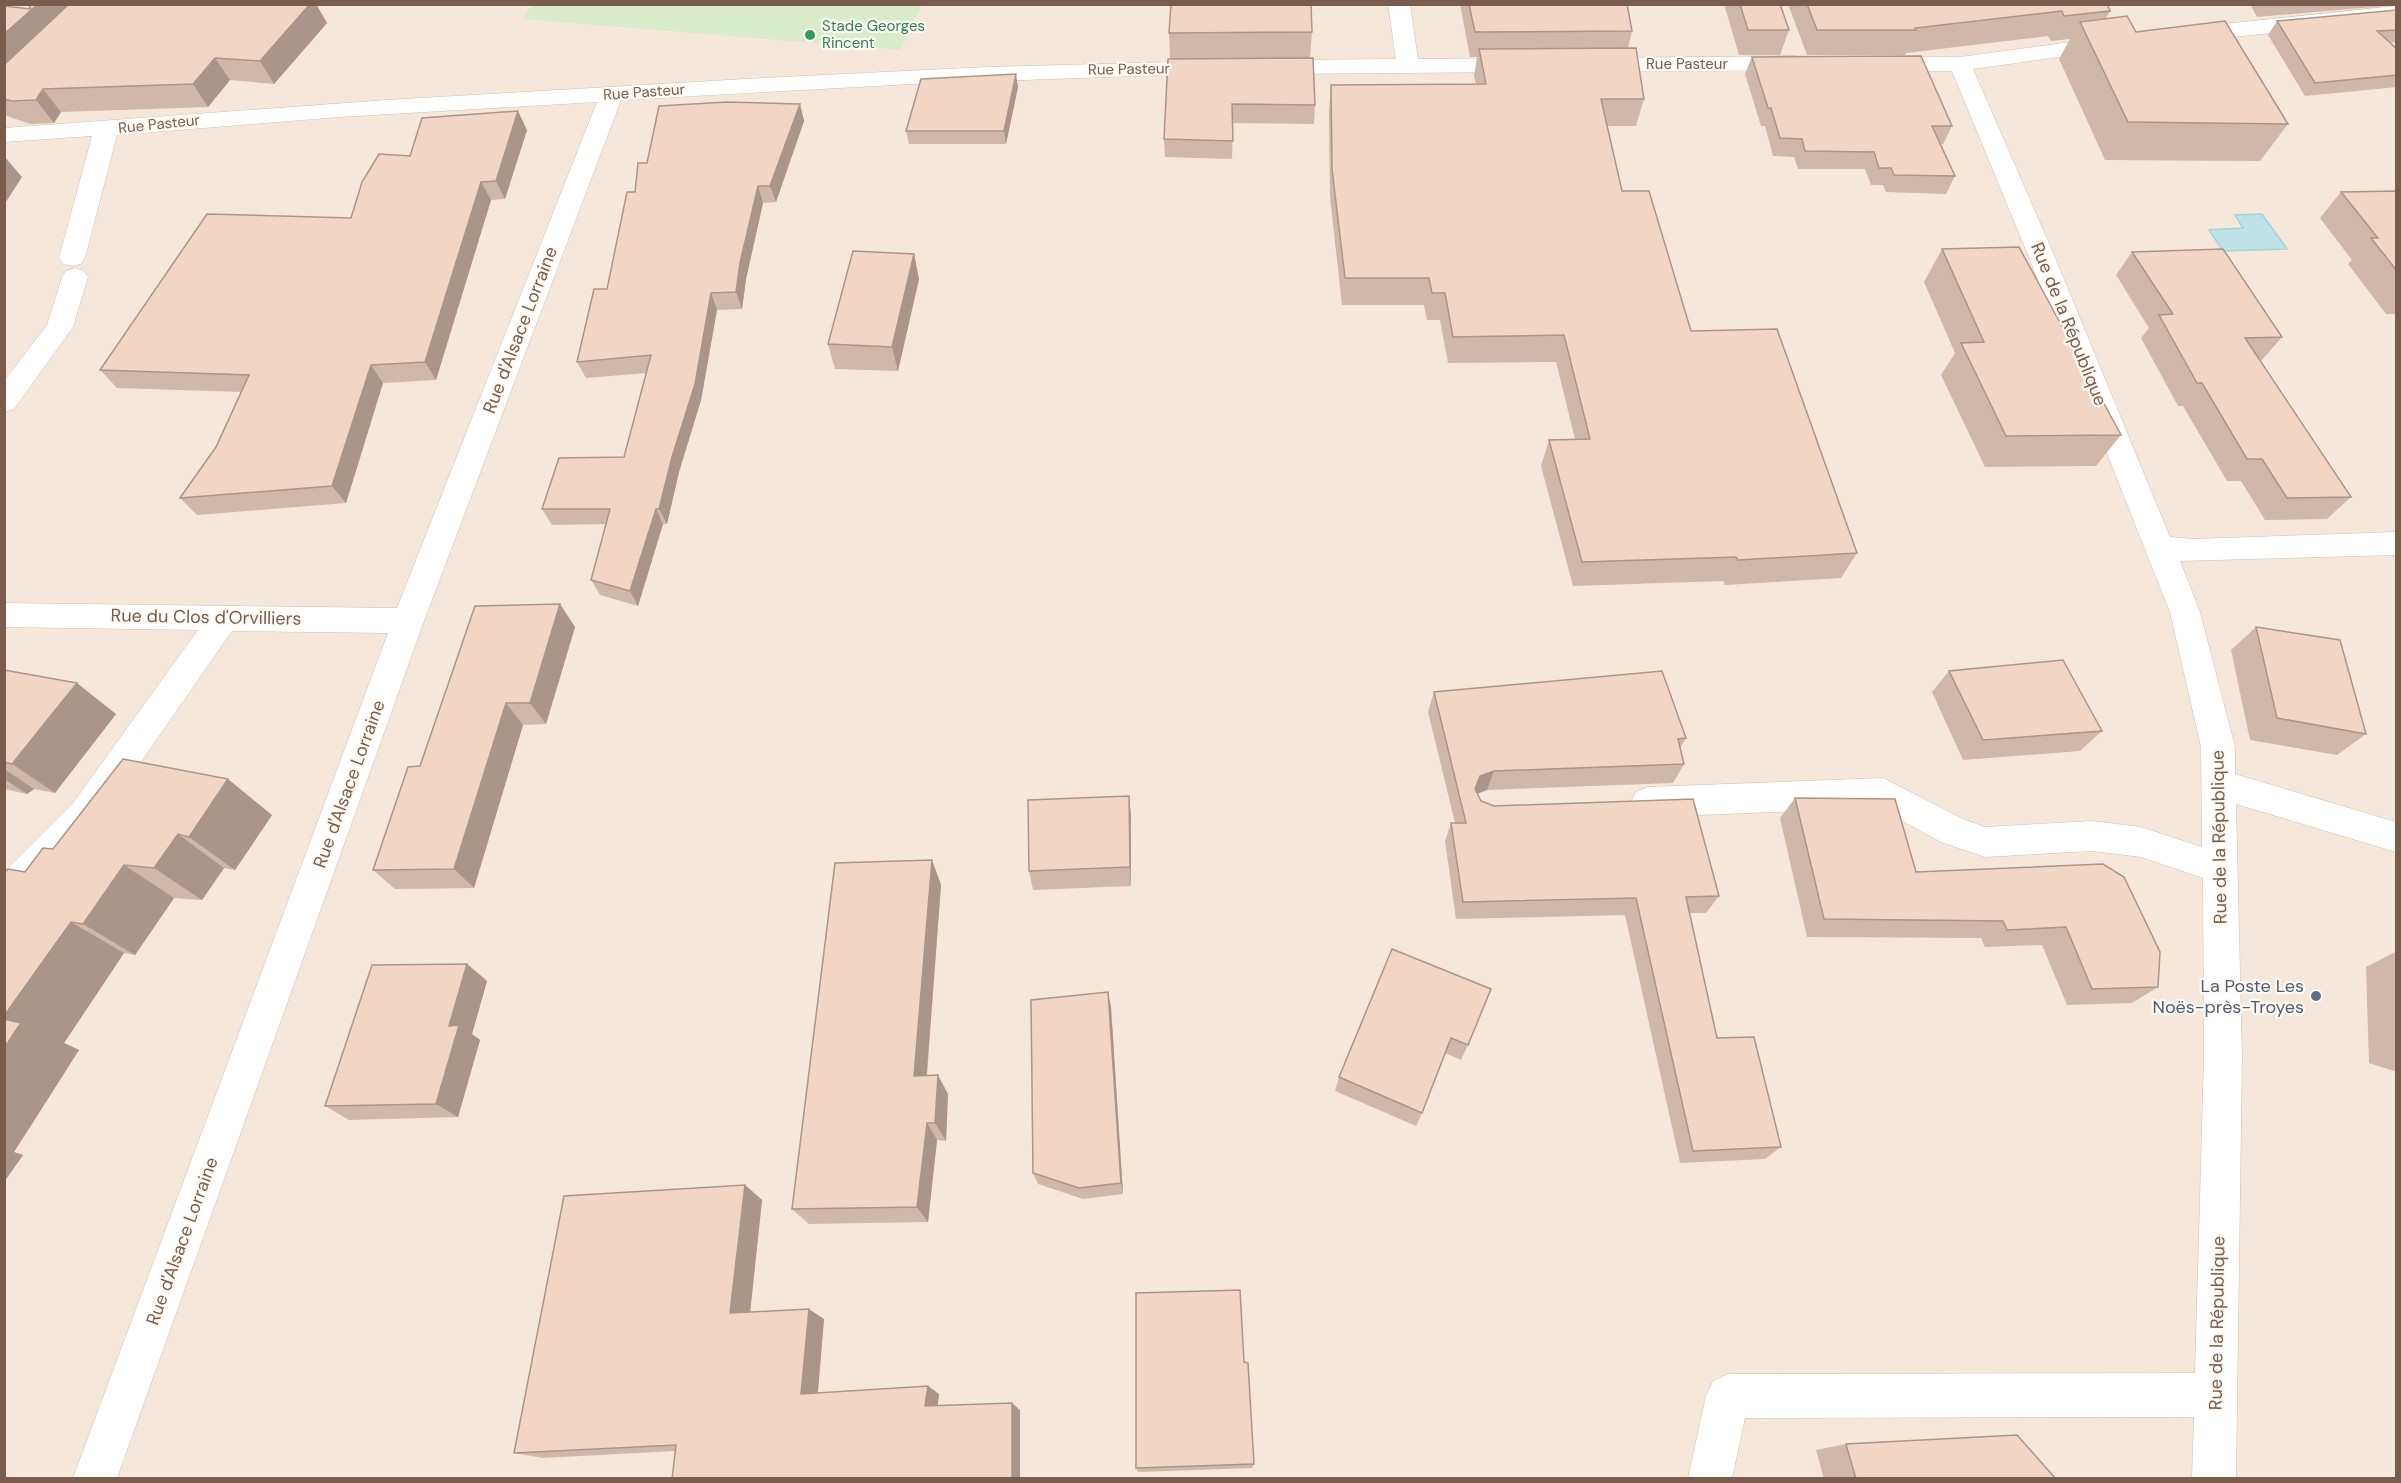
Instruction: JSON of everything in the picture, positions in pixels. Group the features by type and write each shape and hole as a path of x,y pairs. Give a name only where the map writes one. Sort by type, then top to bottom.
{"street":[{"path":"1399,4 1408,66"},
{"path":"2164,37 2397,13"},
{"path":"1854,64 1960,64 2130,41"},
{"name":"Rue Pasteur","path":"1575,65 1792,53 1819,63"},
{"name":"Rue de la République","path":"1960,64 2041,255 2185,612 2218,747 2223,1057 2214,1479"},
{"name":"Rue Pasteur","path":"4,135 106,130 164,123 386,107 871,78 1096,69 1539,65"},
{"name":"Rue d'Alsace Lorraine","path":"95,1479 408,621 612,94"},
{"path":"4,402 60,327 106,130"},
{"path":"2160,548 2194,551 2397,543"},
{"name":"Rue du Clos d'Orvilliers","path":"4,615 408,621"},
{"path":"4,896 85,814 225,617"},
{"path":"2219,783 2397,837"},
{"path":"1615,803 1883,793 1953,831 1985,842 2092,836 2141,842 2219,868"},
{"path":"1710,1479 1728,1396 2216,1395"}],"shaded area":[{"path":"5,5 2396,5 2396,1478 5,1478"}],"green space":[{"name":"Stade Georges Rincent","path":"922,4 901,50 522,19 532,5"}],"water":[{"path":"2262,214 2287,249 2223,251 2209,230 2243,228 2235,215"}],"building":[{"path":"28,4 38,4 4,34 4,6 31,9"},
{"path":"69,4 310,4 260,61 215,58 193,84 43,89 36,100 4,99 4,65"},
{"path":"1171,4 1311,4 1312,32 1169,33"},
{"path":"1469,4 1627,4 1632,31 1475,32"},
{"path":"1740,4 1780,4 1789,30 1748,30"},
{"path":"1807,4 2107,4 2110,11 2064,16 2062,11 1915,28 1916,30 1817,30"},
{"path":"2397,10 2397,30 2377,31 2397,49 2397,75 2315,83 2277,21"},
{"path":"2127,16 2136,32 2225,21 2288,124 2128,122 2080,22"},
{"path":"1636,48 1644,99 1601,99 1622,191 1649,191 1691,331 1777,329 1857,553 1738,560 1736,557 1582,562 1549,440 1590,439 1564,335 1453,337 1445,293 1432,293 1429,278 1345,278 1332,169 1331,85 1486,84 1479,49"},
{"path":"1921,56 1952,126 1932,126 1955,176 1894,175 1891,168 1879,168 1874,152 1805,151 1802,139 1780,138 1752,57"},
{"path":"1313,58 1315,105 1232,104 1233,141 1164,139 1168,59"},
{"path":"1016,74 1004,131 906,131 921,79"},
{"path":"727,102 800,104 770,186 758,186 740,263 736,292 711,293 695,384 672,457 659,509 656,509 630,591 591,580 610,509 542,509 559,458 624,457 651,355 577,362 594,289 607,289 627,192 635,192 638,163 647,163 659,106"},
{"path":"518,111 496,181 481,182 425,362 371,365 332,486 180,498 216,447 249,375 100,370 207,214 351,218 362,182 379,154 410,156 422,118"},
{"path":"2397,191 2397,271 2371,238 2378,238 2341,192"},
{"path":"2019,247 2121,435 2006,436 1961,343 1984,342 1942,249"},
{"path":"2223,249 2282,337 2245,338 2351,497 2287,498 2262,459 2247,459 2202,383 2197,383 2159,315 2173,314 2132,252"},
{"path":"853,251 914,254 892,347 828,344"},
{"path":"560,604 530,703 506,703 454,869 373,870 408,767 420,766 475,606"},
{"path":"2256,627 2340,640 2366,734 2277,718"},
{"path":"2063,660 2102,731 1983,740 1949,671"},
{"path":"4,670 77,683 12,764 4,762"},
{"path":"1662,671 1686,738 1678,739 1684,764 1494,771 1480,776 1475,789 1481,801 1494,806 1693,799 1719,896 1686,897 1717,1038 1754,1037 1781,1147 1693,1151 1636,898 1463,902 1451,823 1466,823 1434,692"},
{"path":"123,759 228,779 189,837 178,834 154,868 124,865 83,924 71,922 4,1016 4,873 8,869 25,872 43,848 53,849"},
{"path":"1129,796 1130,867 1029,871 1028,800"},
{"path":"1795,798 1895,799 1916,872 2103,864 2124,877 2160,952 2158,987 2092,989 2066,927 2007,930 2003,921 1824,919"},
{"path":"932,860 914,1076 938,1075 935,1123 927,1123 917,1207 792,1209 835,863"},
{"path":"1392,949 1491,989 1468,1045 1451,1038 1422,1113 1339,1077"},
{"path":"467,964 449,1026 459,1025 436,1104 325,1106 372,965"},
{"path":"1108,992 1121,1183 1079,1188 1033,1173 1031,1000"},
{"path":"4,1019 21,1023 4,1048"},
{"path":"745,1185 730,1313 809,1309 801,1394 928,1386 925,1406 1012,1403 1012,1479 672,1479 676,1445 514,1453 564,1196"},
{"path":"1240,1290 1244,1362 1248,1363 1254,1464 1136,1468 1136,1293"},
{"path":"2017,1435 2056,1479 1856,1479 1846,1444"}],"place":[{"name":"Stade Georges Rincent","path":"810,35"},
{"name":"La Poste Les Noës-près-Troyes","path":"2316,996"}]}
